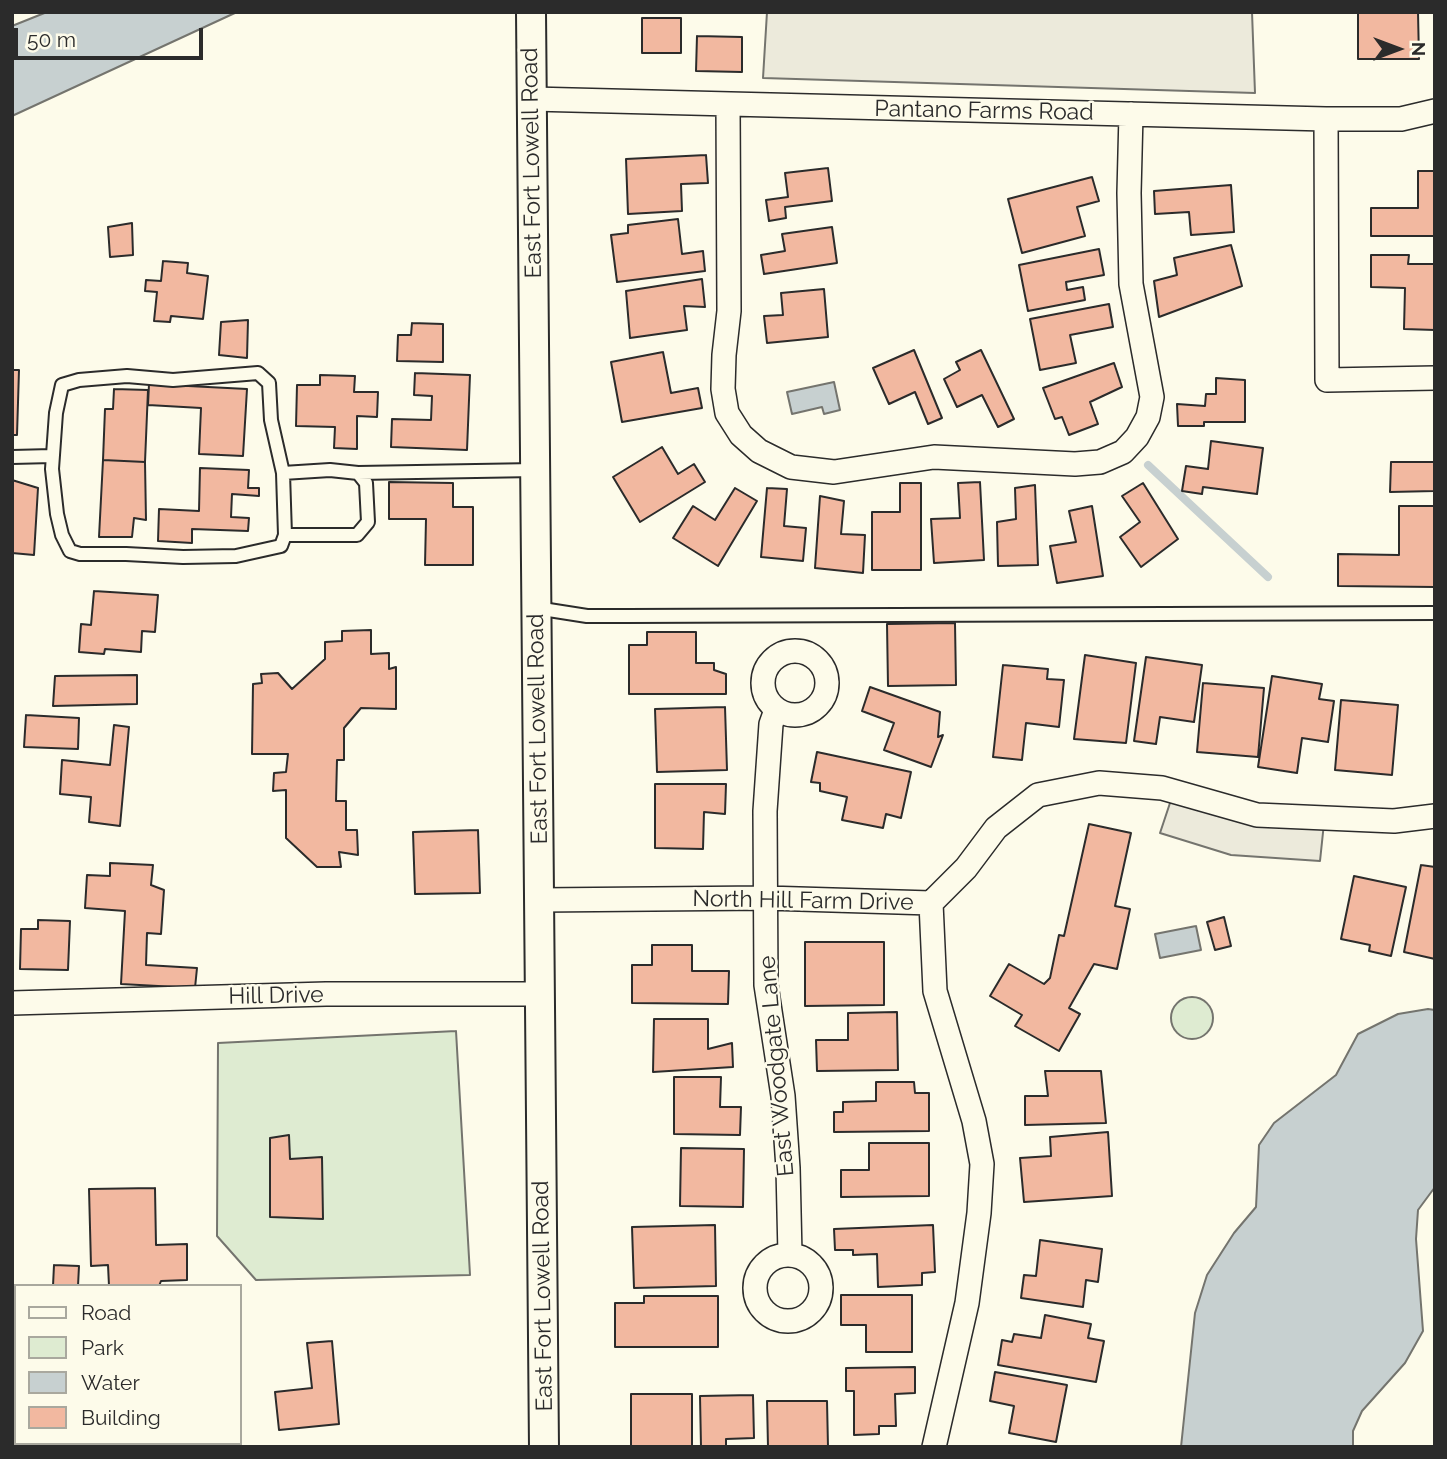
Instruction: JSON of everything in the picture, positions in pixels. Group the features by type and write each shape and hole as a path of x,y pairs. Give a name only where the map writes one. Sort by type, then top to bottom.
{"street":[{"name":"East Fort Lowell Road","path":"531,12 544,1447"},
{"name":"Pantano Farms Road","path":"532,99 1326,119 1401,119 1435,111"},
{"path":"728,105 729,311 723,389 727,413 741,435 758,451 791,467 834,472 934,457 1075,464 1100,462 1123,452 1137,437 1148,416 1152,397 1131,284 1131,114"},
{"path":"1326,119 1327,380 1435,378"},
{"name":"East Woodgate Lane","path":"776,710 771,724 765,811 766,985 782,1096 788,1168 790,1255"},
{"name":"North Hill Farm Drive","path":"539,900 766,898 931,903 966,868 996,828 1038,795 1099,783 1162,788 1257,815 1394,821 1435,816"},
{"path":"931,903 935,991 974,1121 982,1164 979,1213 967,1303 934,1447"},
{"name":"Hill Drive","path":"12,1003 326,994 540,994"}],"lane":[{"path":"258,373 269,383 271,420 283,473 285,534 281,546 236,556 80,554 71,551 62,534 57,514 52,456 62,385 79,380 127,376 173,380 258,373"},
{"path":"12,457 52,456"},
{"path":"283,473 535,470"},
{"path":"285,534 357,535 368,522 366,483 358,473"},
{"path":"536,608 587,616 1435,613"}],"green space":[{"path":"1192,997 1207,1003 1213,1018 1207,1033 1192,1039 1177,1033 1171,1018 1177,1003"},
{"path":"456,1031 470,1275 256,1280 217,1236 218,1043"}],"shaded area":[{"path":"767,12 1252,12 1255,93 763,78"},
{"path":"1172,797 1324,823 1320,861 1231,855 1160,833"}],"water":[{"path":"47,12 237,12 12,116 12,26"},
{"path":"834,382 840,410 824,414 822,407 792,414 787,392"},
{"path":"1196,926 1201,950 1160,958 1155,934"},
{"path":"1435,1010 1435,1187 1418,1210 1416,1239 1423,1331 1405,1363 1362,1411 1353,1431 1353,1447 1181,1447 1195,1313 1207,1275 1234,1233 1256,1207 1259,1145 1274,1123 1336,1075 1358,1034 1398,1014"}],"building":[{"path":"1358,12 1418,12 1419,59 1358,59"},
{"path":"642,18 681,18 681,53 642,53"},
{"path":"697,36 742,37 742,72 696,71"},
{"path":"706,155 708,183 681,184 682,211 628,214 626,159"},
{"path":"828,168 832,201 785,207 786,218 769,221 766,200 788,197 785,173"},
{"path":"1418,171 1435,171 1435,236 1371,236 1371,208 1418,208"},
{"path":"1092,177 1099,201 1077,207 1085,236 1022,253 1008,199"},
{"path":"1231,185 1234,232 1191,235 1189,212 1155,214 1154,191"},
{"path":"678,219 682,254 703,251 705,271 617,282 611,235 628,233 628,225"},
{"path":"132,223 133,255 110,257 108,227"},
{"path":"832,227 837,263 764,274 761,255 785,251 782,234"},
{"path":"1231,245 1242,286 1159,317 1154,281 1177,275 1174,258"},
{"path":"1099,249 1104,275 1066,282 1067,290 1083,287 1085,300 1028,311 1019,265"},
{"path":"1371,255 1409,255 1408,264 1435,264 1435,330 1404,329 1405,288 1371,287"},
{"path":"163,261 188,263 187,273 208,276 203,319 171,316 170,322 154,321 157,292 145,291 146,280 161,281"},
{"path":"702,279 705,307 684,306 687,330 630,338 626,291"},
{"path":"824,289 828,337 767,343 764,316 783,315 781,293"},
{"path":"1109,304 1113,327 1070,335 1076,363 1040,370 1030,319"},
{"path":"248,320 247,358 219,355 221,322"},
{"path":"412,323 443,324 443,362 397,361 398,335 411,335"},
{"path":"914,350 942,418 928,424 915,392 889,404 873,368"},
{"path":"981,350 1014,419 998,427 982,395 957,407 944,379 960,370 956,362"},
{"path":"663,352 671,393 698,388 702,408 622,422 611,362"},
{"path":"1114,363 1122,387 1090,402 1098,424 1069,435 1062,417 1055,419 1043,388"},
{"path":"12,370 19,370 17,435 12,435"},
{"path":"415,373 470,375 467,450 391,447 392,419 431,420 432,396 414,395"},
{"path":"320,375 355,376 354,392 378,392 377,417 357,416 357,449 334,448 335,427 296,426 297,385 320,385"},
{"path":"1216,378 1245,380 1245,422 1204,422 1204,426 1178,426 1177,404 1205,406 1206,394 1216,394"},
{"path":"149,384 247,389 243,456 199,454 201,408 148,405"},
{"path":"114,389 148,390 145,462 103,460 105,409 113,409"},
{"path":"1211,441 1263,448 1257,494 1203,487 1202,494 1182,491 1186,466 1208,469"},
{"path":"662,447 678,474 694,464 705,482 640,522 613,477"},
{"path":"103,460 145,462 146,520 134,518 132,537 99,537"},
{"path":"1391,462 1435,462 1435,491 1390,492"},
{"path":"200,468 249,470 248,488 259,488 259,496 232,494 231,517 249,518 248,531 192,529 192,543 158,541 159,509 199,511"},
{"path":"12,480 38,488 34,555 12,553"},
{"path":"389,482 453,483 453,507 473,507 473,565 425,565 426,519 389,519"},
{"path":"980,482 984,560 934,563 931,519 960,518 958,483"},
{"path":"900,483 921,483 921,570 872,570 872,512 900,512"},
{"path":"1143,483 1178,539 1141,567 1120,537 1140,522 1122,496"},
{"path":"1035,485 1038,565 998,566 997,522 1016,519 1015,488"},
{"path":"735,488 757,501 718,566 673,538 693,506 715,520"},
{"path":"767,488 787,489 784,526 806,528 803,561 761,557"},
{"path":"820,496 844,501 841,534 865,535 863,573 815,568"},
{"path":"1092,506 1103,576 1057,583 1050,546 1076,542 1069,511"},
{"path":"1399,506 1435,506 1435,587 1338,586 1338,554 1399,555"},
{"path":"94,591 158,595 155,632 142,631 141,652 105,649 104,654 79,652 81,624 91,625"},
{"path":"955,623 956,685 888,686 887,624"},
{"path":"371,630 371,654 389,653 389,669 396,667 396,709 361,708 344,728 344,760 337,760 336,801 346,801 346,830 357,830 358,855 339,852 341,867 317,867 286,838 286,790 273,791 274,773 286,772 288,754 252,754 253,684 262,683 261,674 278,673 292,689 325,659 325,642 342,641 342,631"},
{"path":"647,632 696,632 696,663 714,663 714,670 726,674 726,694 629,694 629,645 647,645"},
{"path":"1085,655 1136,663 1126,743 1074,739"},
{"path":"1146,657 1202,665 1194,722 1160,717 1156,744 1134,741"},
{"path":"1003,665 1048,669 1047,679 1064,680 1059,727 1026,723 1022,760 993,757"},
{"path":"137,675 137,704 53,706 55,676"},
{"path":"1272,676 1322,684 1319,699 1334,701 1328,742 1302,738 1297,773 1258,767"},
{"path":"1203,683 1264,688 1258,757 1197,752"},
{"path":"870,687 940,712 938,737 943,735 931,767 884,750 894,723 862,711"},
{"path":"1341,700 1398,705 1392,775 1335,770"},
{"path":"725,707 727,770 657,772 655,709"},
{"path":"26,715 79,718 78,749 24,747"},
{"path":"114,725 129,727 120,826 89,822 91,797 60,794 62,760 110,765"},
{"path":"817,752 911,772 901,818 886,814 883,828 842,820 847,797 820,791 820,783 811,782"},
{"path":"655,784 726,784 725,814 704,812 703,849 655,848"},
{"path":"1089,824 1131,833 1115,906 1130,909 1117,969 1094,964 1069,1008 1080,1014 1059,1051 1015,1026 1022,1015 990,996 1009,964 1044,984 1050,978 1059,935 1064,936"},
{"path":"478,830 480,893 415,894 413,832"},
{"path":"110,863 153,865 151,885 164,890 161,934 147,933 146,965 197,968 195,988 121,984 125,911 85,908 87,875 110,876"},
{"path":"1421,865 1435,867 1435,959 1404,952"},
{"path":"1354,876 1406,887 1391,956 1369,951 1370,945 1341,939"},
{"path":"1224,917 1231,946 1215,950 1207,922"},
{"path":"38,920 70,921 68,970 20,969 21,929 38,929"},
{"path":"805,942 884,942 884,1005 805,1006"},
{"path":"652,945 692,945 692,971 729,971 728,1004 632,1003 632,965 652,965"},
{"path":"897,1012 898,1070 817,1071 816,1040 848,1040 848,1013"},
{"path":"654,1019 708,1019 708,1049 732,1043 733,1067 653,1072"},
{"path":"1045,1071 1101,1071 1106,1123 1025,1125 1025,1096 1048,1096"},
{"path":"674,1077 721,1077 720,1107 741,1107 740,1135 674,1134"},
{"path":"876,1082 914,1082 915,1093 929,1093 929,1131 834,1132 834,1112 843,1112 843,1102 876,1101"},
{"path":"1108,1132 1112,1196 1024,1202 1020,1158 1051,1156 1050,1137"},
{"path":"289,1135 290,1159 322,1157 323,1219 270,1217 270,1138"},
{"path":"869,1143 929,1143 929,1196 841,1197 841,1170 869,1170"},
{"path":"681,1148 744,1149 743,1207 680,1206"},
{"path":"155,1188 156,1245 187,1244 187,1280 161,1281 160,1284 109,1284 108,1265 91,1266 89,1189"},
{"path":"715,1225 716,1286 634,1288 632,1227"},
{"path":"933,1225 935,1272 922,1273 922,1285 878,1287 877,1254 853,1255 853,1250 835,1250 834,1229"},
{"path":"1040,1240 1102,1249 1098,1282 1086,1280 1083,1307 1021,1298 1024,1275 1036,1276"},
{"path":"54,1265 79,1266 78,1284 53,1284"},
{"path":"841,1295 912,1295 912,1352 866,1352 866,1325 841,1325"},
{"path":"644,1296 718,1296 718,1347 615,1347 615,1303 644,1303"},
{"path":"1045,1315 1091,1324 1088,1338 1104,1341 1096,1382 998,1365 1002,1340 1012,1342 1014,1334 1041,1338"},
{"path":"332,1341 339,1424 279,1430 275,1392 312,1388 307,1343"},
{"path":"915,1367 915,1393 895,1394 896,1426 879,1426 879,1434 854,1435 854,1391 846,1391 846,1368"},
{"path":"995,1372 1067,1385 1056,1442 1009,1433 1014,1406 990,1401"},
{"path":"631,1394 692,1394 692,1447 631,1447"},
{"path":"753,1395 754,1438 726,1439 726,1447 701,1447 700,1396"},
{"path":"767,1401 827,1401 828,1447 768,1447"}],"waterway":[{"path":"1148,465 1268,577"}]}
